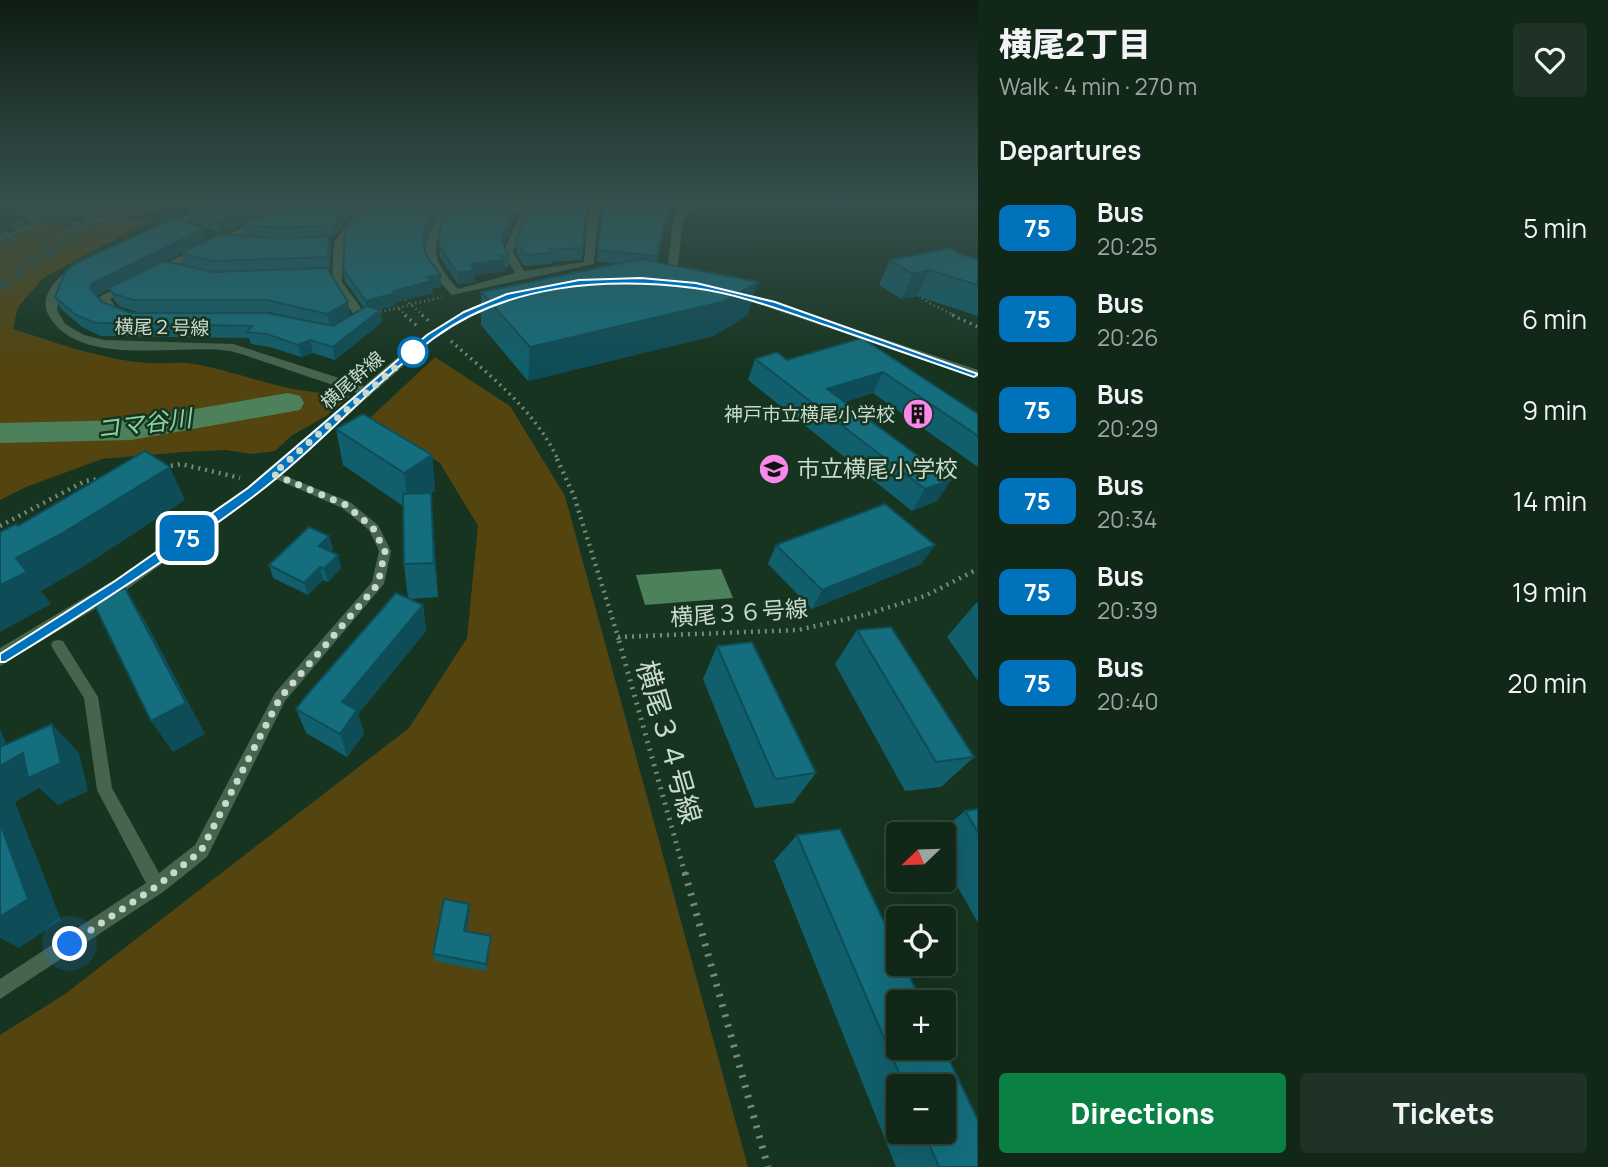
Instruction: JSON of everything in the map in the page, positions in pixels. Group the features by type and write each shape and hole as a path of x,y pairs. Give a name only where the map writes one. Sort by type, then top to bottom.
{"street":[{"path":"136,319 113,310 103,298 185,256"},
{"path":"332,332 361,316 337,282 335,256"},
{"path":"429,256 441,279 456,293 520,275 589,264 590,256"},
{"path":"510,256 520,275"},
{"path":"671,283 674,256"},
{"name":"横尾２号線","path":"93,259 66,277 52,296 50,304 54,318 75,335 108,345 224,347 259,355 368,392"},
{"path":"167,267 191,273"},
{"path":"324,275 337,274"},
{"path":"720,290 772,304 978,374"},
{"name":"横尾幹線","path":"0,658 120,585 273,474 430,337 467,314 518,294"}],"lane":[{"path":"0,990 157,886 201,851 280,698 378,584 385,551 373,528 346,505 273,474"},
{"path":"58,645 91,697 105,790 157,886"}],"path":[{"path":"394,289 412,305"},
{"path":"911,290 923,301 959,315 978,327"},
{"path":"361,316 456,293"},
{"path":"399,308 421,331"},
{"name":"横尾３４号線","path":"471,359 514,398 550,443 574,496 618,638 768,1167"},
{"path":"154,469 181,464 245,480"},
{"path":"0,526 85,481 113,476"},
{"name":"横尾３６号線","path":"618,638 798,630 864,615 925,596 978,569"}],"shaded area":[{"path":"0,256 83,256 43,278 18,307 13,329 115,358 149,363 199,365 304,391 351,396 326,416 291,436 275,451 253,454 225,450 102,459 26,487 0,500"},
{"path":"435,357 510,406 565,496 748,1167 0,1167 0,1035 65,994 409,728 467,638 478,526 440,463 370,418"},
{"path":"721,569 733,598 645,605 636,575"}],"building":[{"path":"90,256 147,256 91,284 90,288 102,302 131,313 267,313 333,326 367,306 380,310 333,347 310,340 298,345 267,334 247,332 252,326 96,323 76,315 55,297 65,272 74,264"},
{"path":"195,256 328,256 328,257 213,261"},
{"path":"344,256 427,256 441,275 428,277 432,281 366,301 343,269"},
{"path":"446,256 501,256 504,260 471,264 475,270 457,273"},
{"path":"907,256 969,256 978,259 978,285 929,270 913,274 890,260"},
{"path":"641,259 758,282 722,302 530,347 481,292"},
{"path":"164,261 213,272 327,268 348,302 327,314 267,300 133,300 114,294 109,288"},
{"path":"862,338 978,414 978,436 883,372 827,389 951,480 925,489 755,359 777,352 787,360"},
{"path":"363,414 432,455 404,473 336,429"},
{"path":"145,451 170,467 61,534 16,558 27,572 0,585 0,532 16,524 18,526"},
{"path":"431,493 434,563 404,564 403,494"},
{"path":"885,504 935,545 822,590 776,545"},
{"path":"309,527 329,536 319,546 338,555 324,569 320,567 304,583 269,565"},
{"path":"125,588 186,703 151,721 93,602"},
{"path":"396,593 423,605 342,702 357,710 340,734 296,709 306,696"},
{"path":"891,627 974,757 936,762 857,630"},
{"path":"752,642 816,773 775,779 717,646"},
{"path":"52,724 61,763 28,778 23,753 0,766 0,747"},
{"path":"978,809 978,832 965,811"},
{"path":"0,823 28,899 0,917"},
{"path":"840,829 886,926 886,976 910,976 916,990 886,990 886,1043 797,835"},
{"path":"444,899 469,904 464,931 491,936 486,964 433,954"},
{"path":"893,1060 949,1060 956,1074 899,1074"},
{"path":"956,1074 978,1120 978,1167 939,1167 929,1144 956,1144"}],"waterway":[{"name":"コマ谷川","path":"0,433 131,430 288,403"}],"tunnel":[{"path":"0,286 40,256"}],"bus line":[{"name":"75","path":"0,658 120,585 252,491 430,337 467,314 510,296 579,283 614,281 696,286 772,304 978,374"}],"place":[{"name":"神戸市立横尾小学校","path":"918,414"},
{"name":"市立横尾小学校","path":"774,469"}],"route":[{"path":"70,944 157,886 201,851 280,698 378,584 385,551 373,528 346,505 273,474 413,352"}]}
